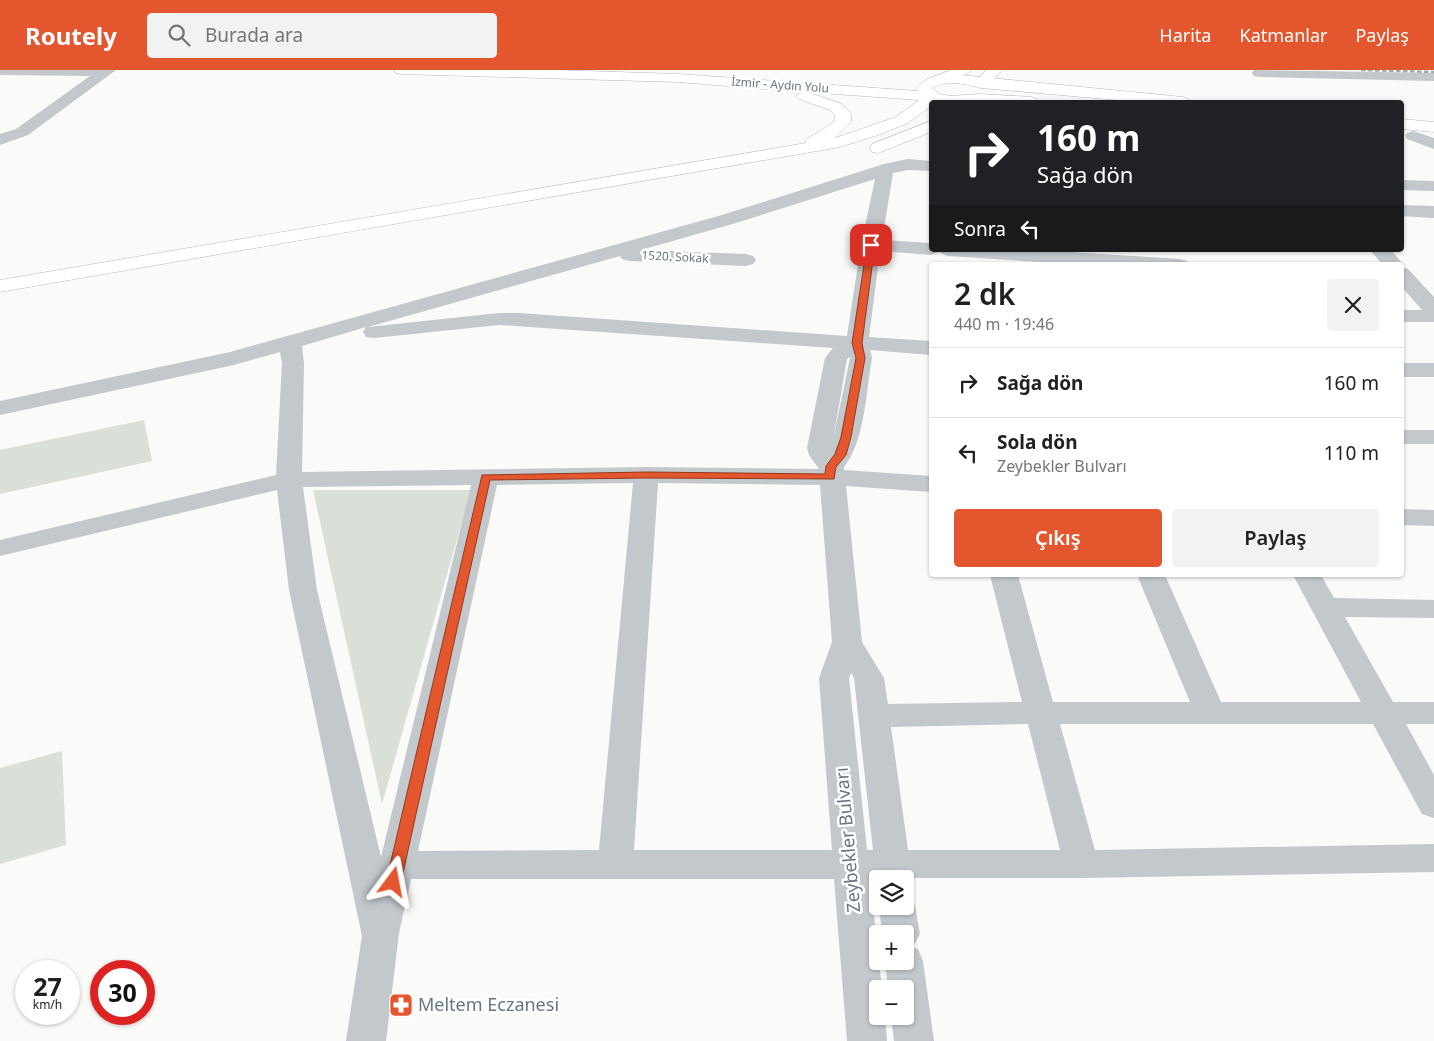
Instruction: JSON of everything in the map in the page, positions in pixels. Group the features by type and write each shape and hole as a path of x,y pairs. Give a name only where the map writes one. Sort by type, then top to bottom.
{"main road":[{"name":"İzmir - Aydın Yolu","path":"401,70 678,78 934,97 950,100"},
{"name":"İzmir - Aydın Yolu","path":"698,70 852,76"},
{"path":"930,100 934,97 924,89 928,83 964,70"},
{"path":"982,83 996,70"},
{"path":"678,78 798,94 820,99 836,107 843,114 843,122 835,132 823,138 758,156"},
{"path":"910,79 956,79 1161,100"},
{"path":"978,100 990,93 991,90 982,83"},
{"path":"0,286 840,142 876,131 902,120 929,101"},
{"path":"1404,124 1434,127"},
{"path":"0,301 862,153 890,145 927,129"},
{"path":"1407,135 1434,138"}],"street":[{"path":"0,71 107,71"},
{"path":"0,140 22,132 107,71"},
{"path":"1259,73 1434,77"},
{"path":"1407,135 1434,144"},
{"path":"0,408 234,358 729,219 885,170 892,166 911,164 929,166"},
{"path":"831,472 840,455 846,437 861,358 857,343 871,245 885,170"},
{"path":"1404,185 1434,186"},
{"path":"1404,210 1434,212"},
{"path":"871,245 929,249"},
{"path":"957,252 978,256 1085,258 1139,262"},
{"path":"1382,252 1391,262"},
{"name":"1520. Sokak","path":"604,254 746,260"},
{"path":"1404,276 1434,310"},
{"path":"499,319 512,280"},
{"path":"1404,316 1434,316"},
{"path":"290,342 499,319 618,325 929,348"},
{"path":"290,342 293,362 289,480 303,590 381,936"},
{"path":"1404,370 1434,370"},
{"path":"1404,437 1434,437"},
{"path":"0,548 289,480 831,472 929,484"},
{"name":"Zeybekler Bulvarı","path":"831,472 847,642 834,678 867,1041"},
{"path":"615,865 646,475"},
{"path":"366,1041 381,936 486,477"},
{"path":"1404,517 1434,518"},
{"path":"1005,577 1081,864"},
{"path":"1152,577 1211,714"},
{"path":"1308,577 1434,805"},
{"path":"1325,607 1434,609"},
{"name":"Zeybekler Bulvarı","path":"847,642 869,678 893,870"},
{"path":"874,716 1041,713 1434,713"},
{"path":"914,870 1081,864 1434,858"},
{"path":"398,864 851,864 887,870"},
{"path":"905,970 914,1041"}],"shaded area":[{"path":"144,420 152,461 0,494 0,450"},
{"path":"313,490 471,490 382,804"},
{"path":"62,751 66,845 0,864 0,768"}],"railway":[{"path":"1361,70 1434,72"}],"place":[{"name":"Meltem Eczanesi","path":"401,1005"}],"route":[{"path":"393,882 486,477 646,475 830,477 831,466 840,455 846,437 861,358 857,343 871,245"}]}
